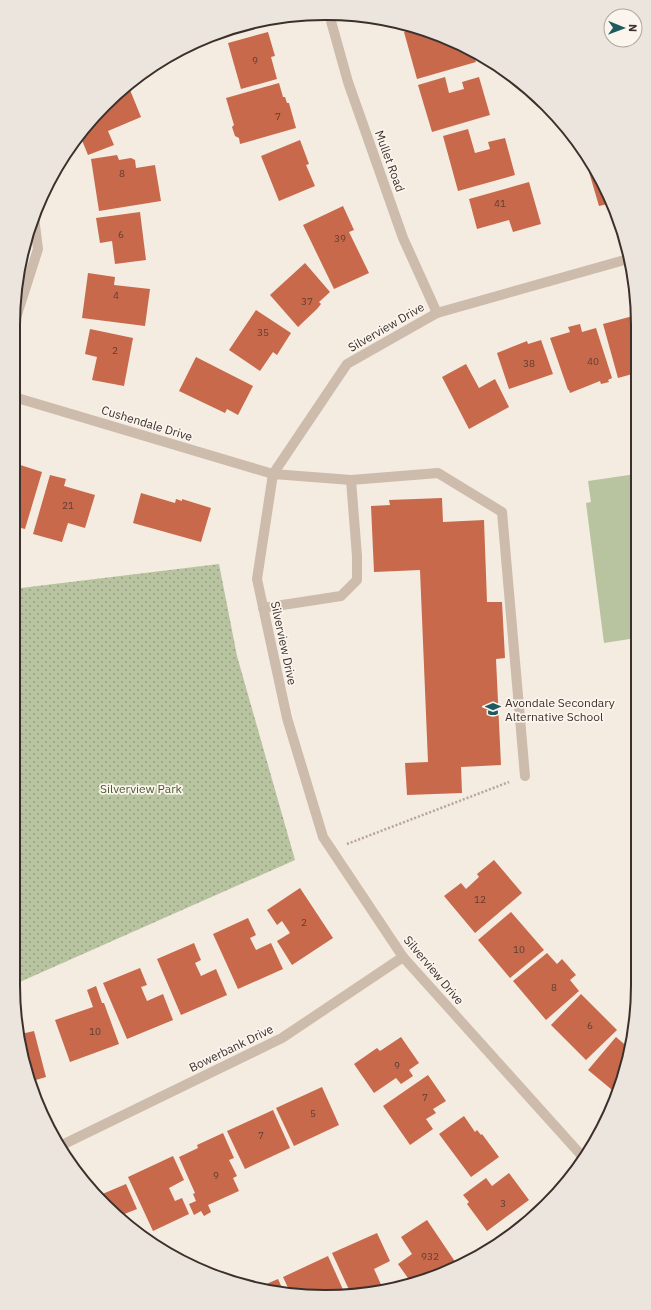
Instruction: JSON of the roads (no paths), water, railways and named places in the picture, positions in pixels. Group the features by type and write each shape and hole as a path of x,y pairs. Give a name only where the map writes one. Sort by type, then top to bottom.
{"street":[{"name":"Mullet Road","path":"331,20 348,82 403,238 437,313"},
{"path":"22,300 38,249 35,229"},
{"name":"Silverview Drive","path":"580,1154 402,957 323,837 287,718 257,579 273,474 348,364 437,313 624,260"},
{"name":"Cushendale Drive","path":"20,399 273,474 351,480 438,473 502,512 525,776"},
{"path":"264,608 341,596 357,580 357,556 351,480"},
{"name":"Bowerbank Drive","path":"65,1144 282,1038 402,957"}],"place":[{"name":"Avondale Secondary Alternative School","path":"493,709"}],"park label":[{"name":"Silverview Park","path":"141,788"}]}
